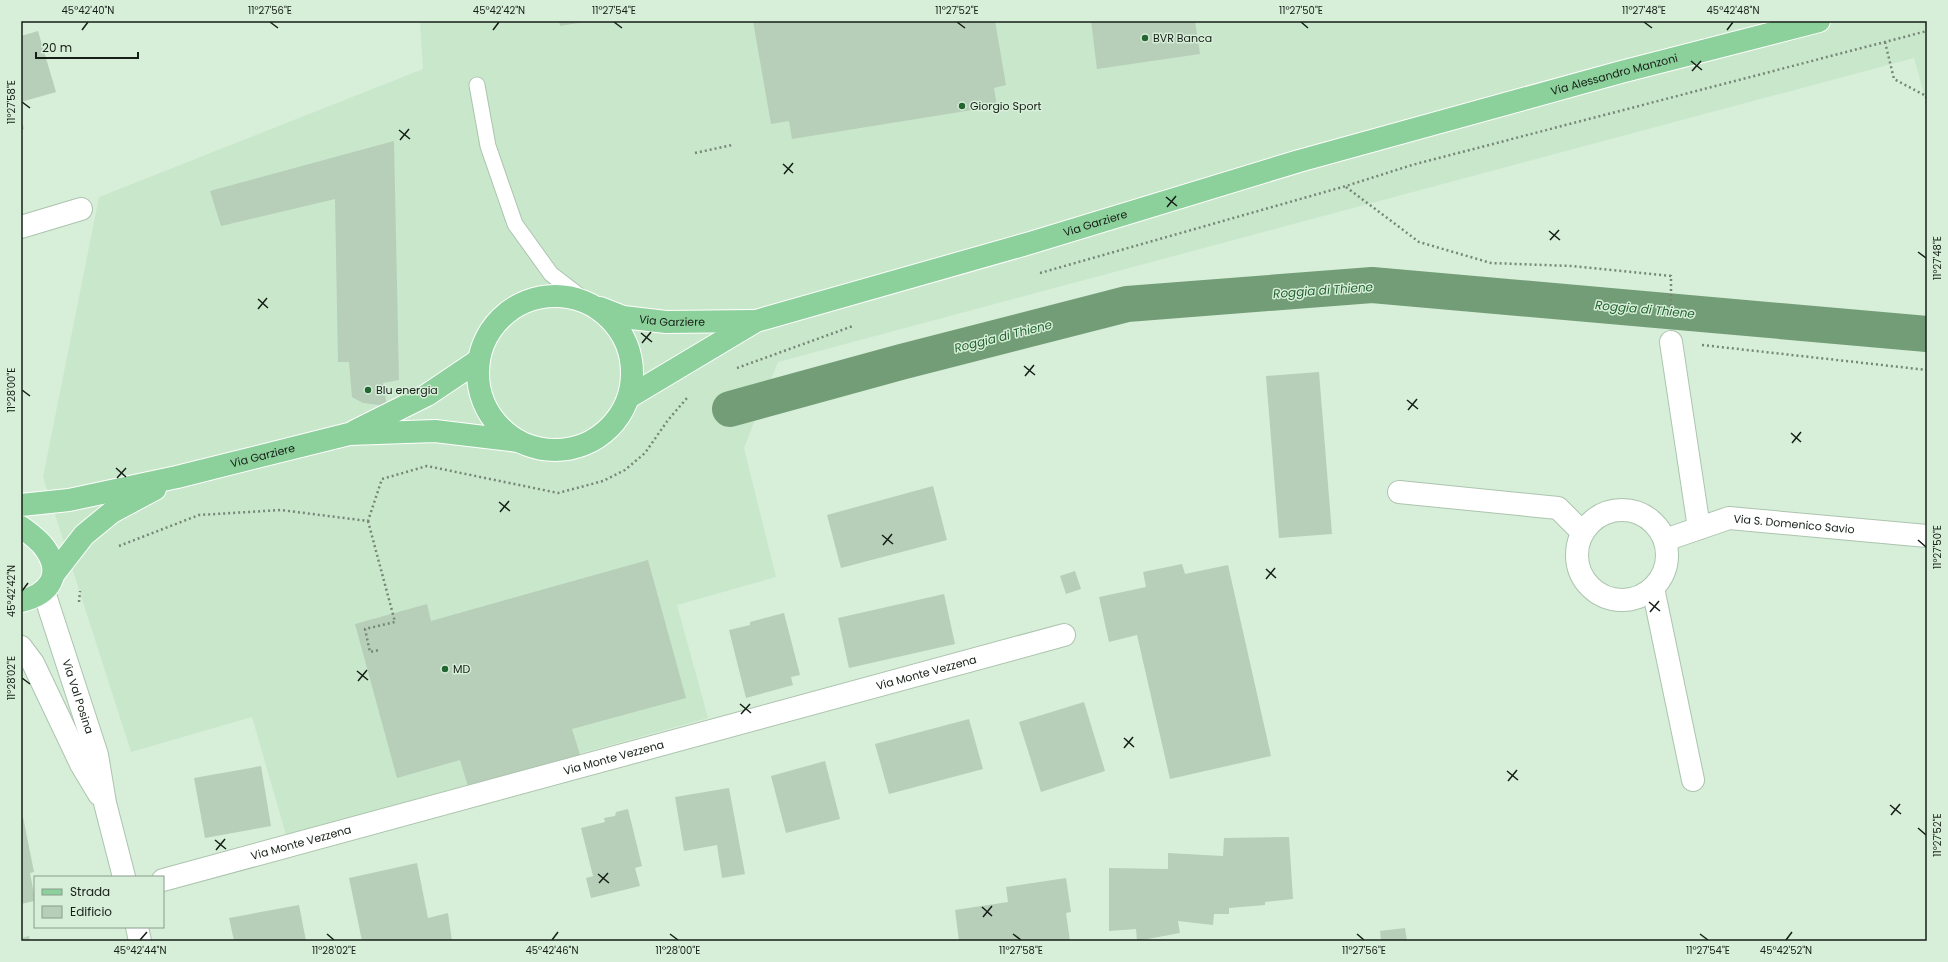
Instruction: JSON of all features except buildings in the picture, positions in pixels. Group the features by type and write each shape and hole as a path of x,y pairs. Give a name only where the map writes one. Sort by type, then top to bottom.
{"main road":[{"name":"Via Alessandro Manzoni","path":"1434,124 1621,72 1819,21"},
{"name":"Via Garziere","path":"518,441 505,432 485,407 480,392 478,376 479,360 489,334 508,312 534,299 562,296 590,304 623,317 666,322 756,320 1030,243 1299,161 1434,124"},
{"name":"Via Garziere","path":"21,505 69,500 178,477 349,434 435,431 518,441 540,449 562,450 584,445 604,434 619,417 629,397 632,375 630,353 621,333 607,316 590,304"},
{"name":"Via Garziere","path":"629,397 756,320"},
{"name":"Via Garziere","path":"349,434 427,395 479,360"},
{"name":"Via Garziere","path":"49,583 84,535 98,523 112,512 178,477"},
{"path":"21,527 44,546 50,556 49,583 36,597 21,601"}],"street":[{"path":"21,227 81,209"},
{"path":"1671,342 1698,528"},
{"path":"1399,492 1558,508 1582,532"},
{"path":"1619,509 1634,511 1648,517 1658,527 1665,540 1668,553 1666,566 1661,578 1654,588 1642,596 1628,601 1606,598 1588,586 1580,574 1576,560 1577,546 1582,532 1592,520 1604,512 1619,509"},
{"name":"Via S. Domenico Savio","path":"1665,540 1729,518 1927,536"},
{"name":"Via Val Posina","path":"49,583 97,755 104,803 124,876"},
{"path":"1654,588 1693,780"},
{"name":"Via Monte Vezzena","path":"164,880 1064,635"},
{"name":"Via Val Posina","path":"21,647 34,663 81,764 104,803"},
{"path":"136,928 140,941"}],"lane":[{"path":"477,85 488,146 515,224 551,274 590,304"}],"path":[{"path":"1038,273 1346,186 1412,165 1927,31"},
{"path":"1885,42 1894,79 1926,96 1927,104"},
{"path":"695,153 732,145"},
{"path":"1346,186 1419,242 1491,263 1571,266 1671,276 1671,299"},
{"path":"733,370 856,325"},
{"path":"1671,342 1927,370"},
{"path":"379,650 370,652 365,629 395,622 368,521 382,479 427,466 558,493 603,481 625,470 645,453 668,420 689,395"},
{"path":"115,549 128,542 199,515 281,510 368,521"},
{"path":"79,607 80,591 83,585"}],"shaded area":[{"path":"420,21 1927,21 1927,105 1914,58 778,362 744,448 776,577 677,605 708,718 286,835 252,717 131,752 43,477 99,197 423,69"}],"waterway":[{"name":"Roggia di Thiene","path":"730,409 901,362 1127,304 1372,285 1927,334"}],"place":[{"name":"BVR Banca","path":"1145,38"},
{"name":"Giorgio Sport","path":"962,106"},
{"name":"Blu energia","path":"368,390"},
{"name":"MD","path":"445,669"}]}
